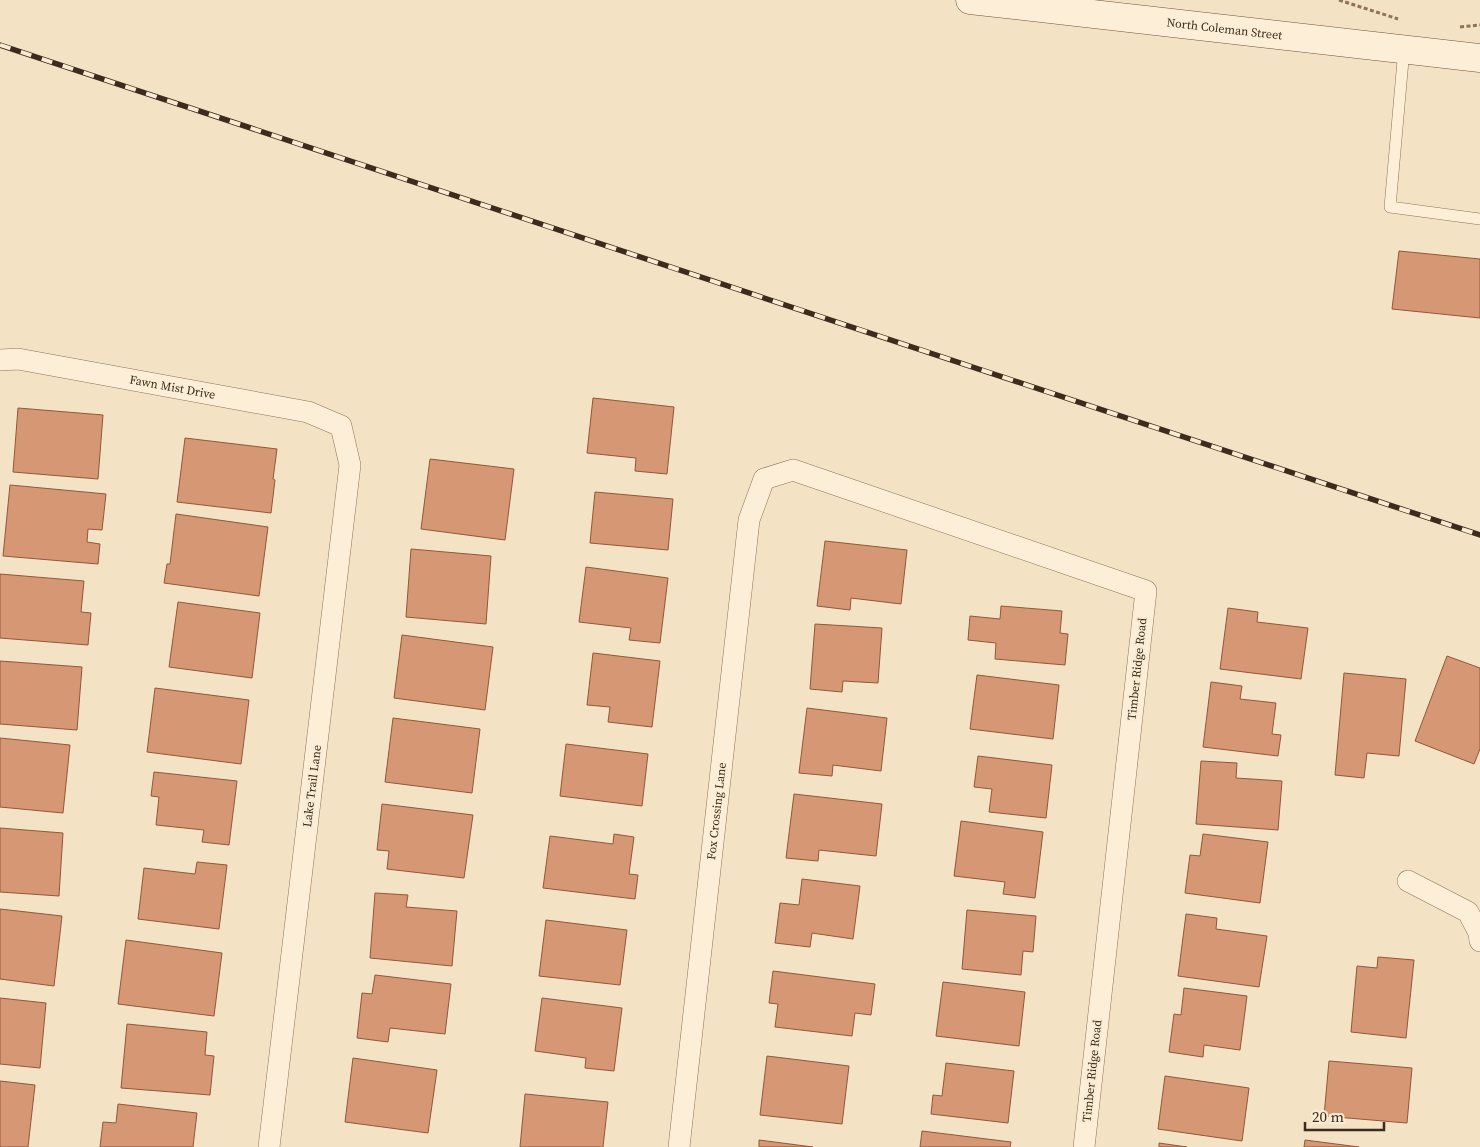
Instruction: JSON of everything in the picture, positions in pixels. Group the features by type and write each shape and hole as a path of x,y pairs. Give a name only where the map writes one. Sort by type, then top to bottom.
{"street":[{"name":"North Coleman Street","path":"970,0 1480,58"},
{"name":"Fawn Mist Drive","path":"0,360 18,359 308,412 341,426"},
{"name":"Lake Trail Lane","path":"269,1147 350,465 341,426"},
{"name":"Timber Ridge Road","path":"764,479 793,470 1146,591 1084,1147"},
{"name":"Fox Crossing Lane","path":"679,1147 749,520 764,479"},
{"path":"1408,881 1468,912 1479,933 1480,941"}],"lane":[{"path":"1404,49 1390,206 1480,219"}],"path":[{"path":"1339,0 1402,21"},
{"path":"1454,27 1480,25"}],"building":[{"path":"1399,251 1480,259 1480,318 1392,309"},
{"path":"593,398 674,407 667,474 635,471 636,458 587,453"},
{"path":"18,408 103,415 98,479 13,472"},
{"path":"185,438 277,449 271,513 177,502"},
{"path":"430,459 514,469 505,540 421,529"},
{"path":"10,485 106,494 102,530 88,529 87,542 100,544 98,564 3,556"},
{"path":"595,492 673,499 668,550 590,543"},
{"path":"176,514 268,527 259,596 164,583 167,564 170,564"},
{"path":"825,541 907,550 901,604 851,598 850,610 817,606"},
{"path":"411,549 491,556 486,624 406,617"},
{"path":"586,567 668,578 660,643 629,640 631,628 579,622"},
{"path":"0,574 84,581 81,612 91,613 88,645 0,638"},
{"path":"178,602 260,613 252,678 169,667"},
{"path":"1001,606 1062,611 1060,633 1068,634 1065,665 995,659 996,643 968,640 970,616 1000,619"},
{"path":"1228,608 1258,612 1257,622 1308,628 1301,679 1220,669"},
{"path":"815,624 882,628 878,683 843,681 842,692 810,689"},
{"path":"402,635 493,647 485,710 394,698"},
{"path":"593,653 660,661 652,727 608,722 610,707 587,705"},
{"path":"1447,656 1480,668 1480,749 1474,764 1415,741"},
{"path":"0,661 82,667 77,730 0,724"},
{"path":"1344,673 1406,679 1399,756 1367,753 1364,778 1335,775"},
{"path":"977,675 1059,685 1053,739 970,729"},
{"path":"1211,682 1242,686 1240,699 1276,703 1272,734 1281,735 1278,756 1203,747"},
{"path":"155,688 249,700 241,764 147,752"},
{"path":"807,708 887,718 881,771 833,765 832,776 799,773"},
{"path":"393,718 480,729 472,793 385,782"},
{"path":"0,738 70,745 63,813 0,807"},
{"path":"566,744 648,754 642,806 560,796"},
{"path":"978,756 1052,765 1046,818 989,812 992,789 974,787"},
{"path":"1201,761 1237,763 1236,778 1282,781 1278,830 1196,824"},
{"path":"154,772 237,781 229,845 202,842 204,830 156,825 159,797 151,796"},
{"path":"794,794 882,804 876,856 819,850 818,861 786,858"},
{"path":"382,804 473,815 464,878 387,869 389,851 377,850"},
{"path":"961,821 1043,832 1035,898 1003,894 1005,882 954,876"},
{"path":"0,828 63,833 59,896 0,892"},
{"path":"614,834 634,837 629,874 638,875 635,899 543,888 550,836 613,844"},
{"path":"1203,834 1268,842 1260,903 1185,893 1190,855 1200,856"},
{"path":"197,862 227,865 219,929 138,919 144,868 195,874"},
{"path":"802,879 860,886 853,939 812,933 810,947 775,943 780,903 799,905"},
{"path":"375,893 408,895 406,907 457,911 452,966 370,958"},
{"path":"0,909 62,916 54,986 0,979"},
{"path":"967,910 1036,916 1033,952 1023,951 1021,975 962,969"},
{"path":"1186,914 1217,918 1216,929 1267,936 1259,987 1178,976"},
{"path":"546,920 627,930 620,985 539,976"},
{"path":"126,940 222,953 214,1016 118,1004"},
{"path":"1378,957 1414,960 1406,1038 1351,1032 1357,966 1377,968"},
{"path":"773,971 875,984 871,1015 855,1013 852,1036 775,1027 778,1004 769,1003"},
{"path":"375,975 451,984 445,1034 390,1028 388,1042 357,1038 362,993 372,994"},
{"path":"943,982 1025,992 1019,1046 936,1036"},
{"path":"1184,988 1247,996 1240,1050 1204,1045 1203,1057 1169,1052 1174,1014 1181,1015"},
{"path":"0,998 46,1003 40,1068 0,1064"},
{"path":"542,998 622,1008 614,1071 585,1068 586,1058 535,1051"},
{"path":"127,1024 207,1032 205,1055 214,1056 210,1095 121,1088"},
{"path":"767,1056 849,1066 842,1124 760,1115"},
{"path":"353,1058 437,1070 428,1133 345,1122"},
{"path":"1329,1061 1412,1068 1407,1123 1324,1116"},
{"path":"946,1063 1014,1071 1008,1123 931,1114 933,1095 942,1096"},
{"path":"1165,1076 1249,1088 1242,1141 1158,1129"},
{"path":"0,1081 35,1085 28,1147 0,1147"},
{"path":"525,1094 608,1102 603,1147 520,1147"},
{"path":"118,1104 197,1113 193,1147 100,1147 103,1122 116,1123"},
{"path":"922,1131 1011,1142 1010,1147 920,1147"},
{"path":"759,1140 813,1147 759,1147"},
{"path":"1305,1140 1359,1147 1304,1147"},
{"path":"1159,1143 1187,1147 1159,1147"}],"railway":[{"path":"0,45 1480,535"}]}
